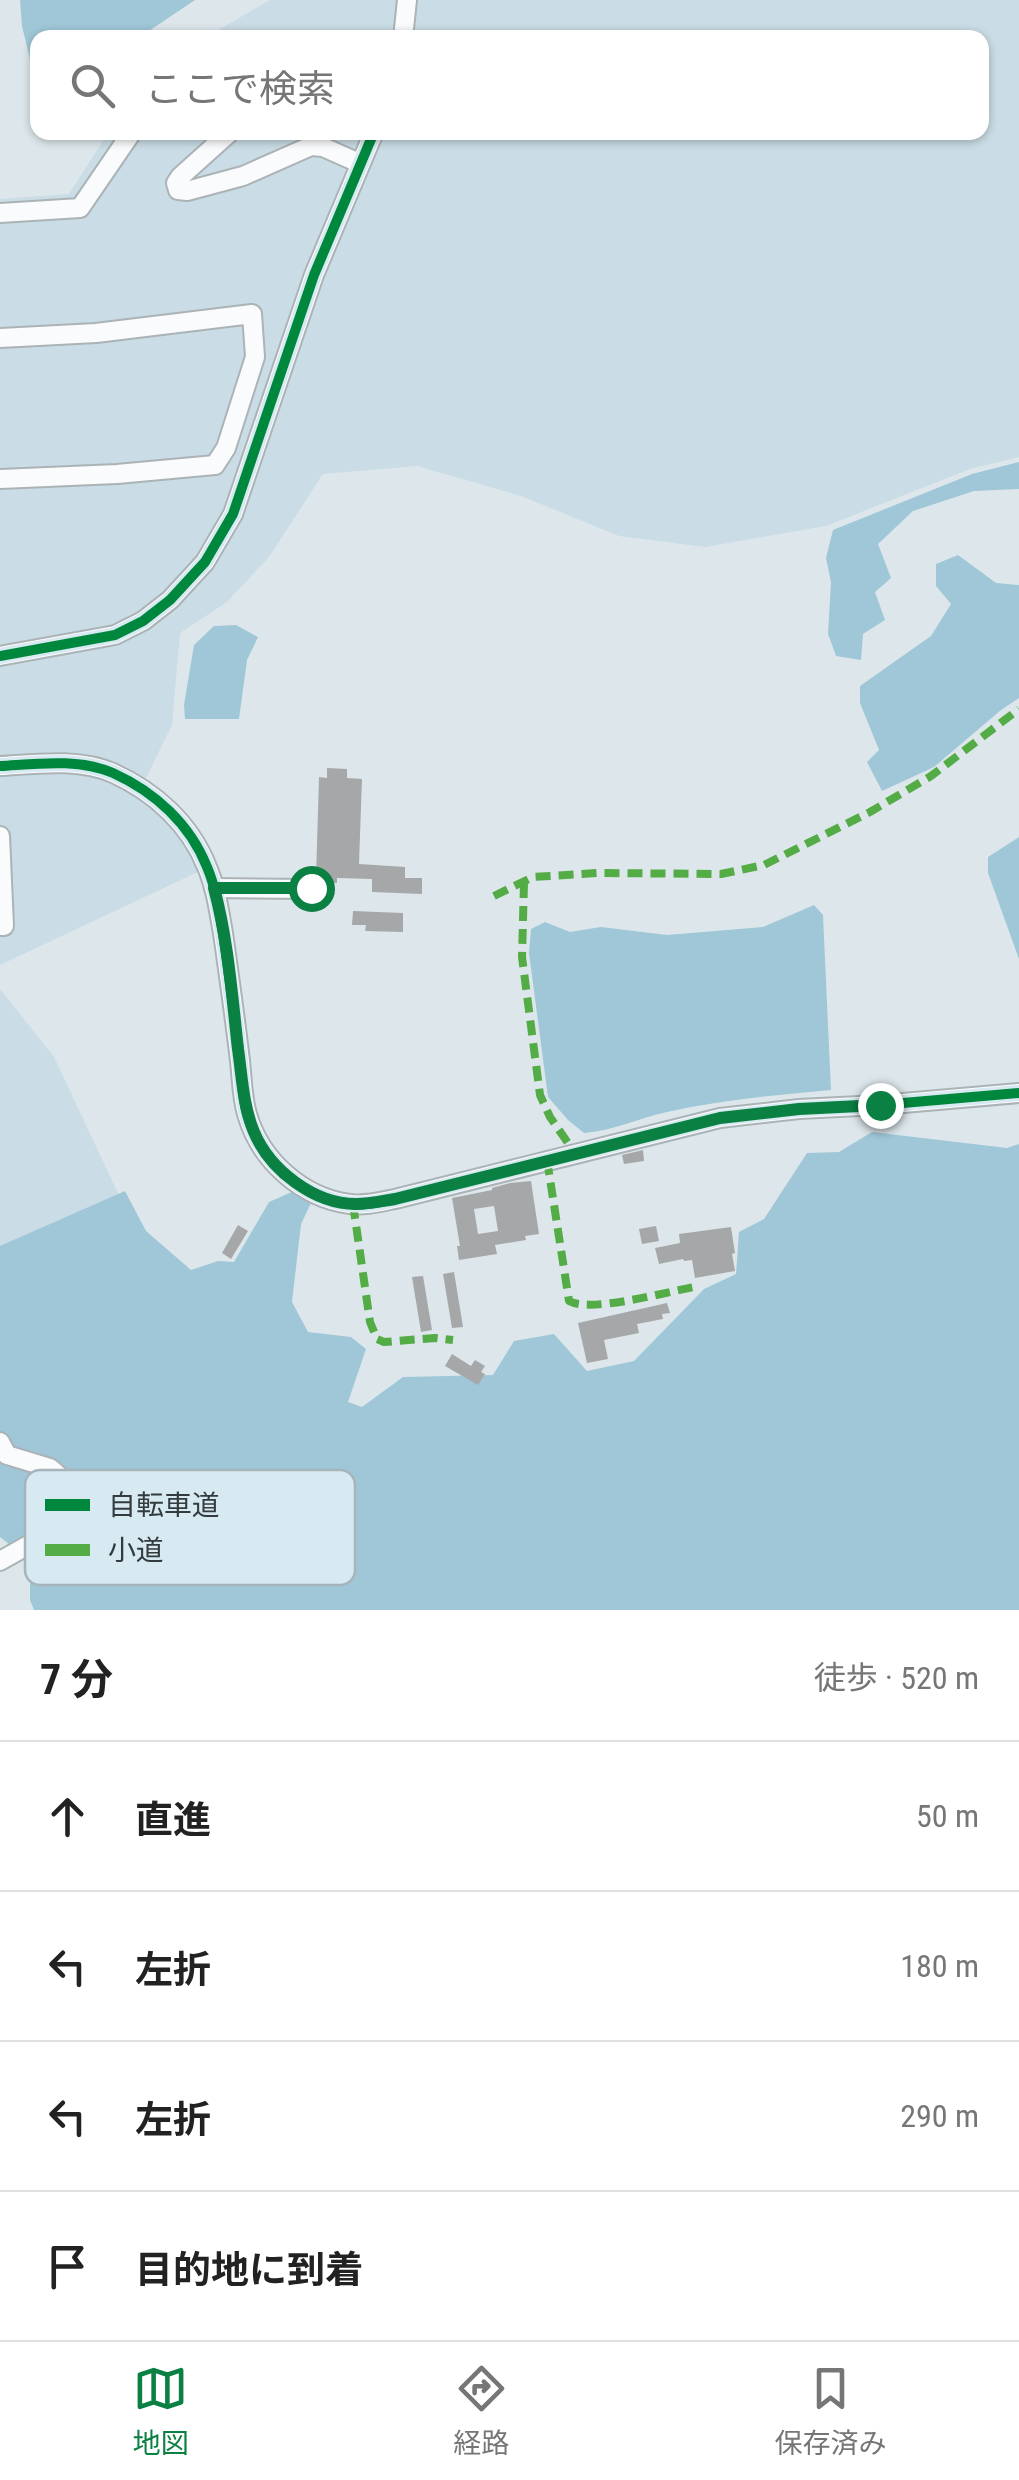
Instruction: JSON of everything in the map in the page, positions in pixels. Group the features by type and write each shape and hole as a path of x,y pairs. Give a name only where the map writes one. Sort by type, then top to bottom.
{"street":[{"path":"405,30 408,0"},
{"path":"0,213 80,208 127,140"},
{"path":"221,140 180,177 176,183 178,190 243,176 311,146 324,147 359,163"},
{"path":"0,656 115,636 170,600 205,562 233,514 314,275 370,140"},
{"path":"0,338 96,334 252,314 255,357 226,448 215,465 0,479"},
{"path":"0,766 61,763 112,773 156,799 182,822 214,888 251,1124 282,1172 328,1200 353,1204 395,1199 720,1118 1019,1093"},
{"path":"0,836 4,926 0,926"},
{"path":"214,888 311,888"},
{"path":"0,1442 7,1455 52,1470"},
{"path":"0,1561 25,1547"}],"shaded area":[{"path":"20,0 195,0 150,30 30,30 30,59"},
{"path":"270,0 1019,0 1019,457 970,469 826,526 705,547 619,536 521,496 417,466 323,474 269,557 227,602 180,633 172,725 145,780 133,795 165,819 188,846 200,871 0,965 0,199 69,194 104,140 989,140 989,30 218,30"},
{"path":"1019,462 1019,489 974,491 913,511 878,544 891,578 875,592 885,620 863,634 861,660 836,656 828,634 831,582 826,558 833,530 972,474"},
{"path":"958,555 996,583 1019,585 1019,698 934,767 882,791 867,762 879,750 860,703 860,686 931,636 951,604 936,586 936,564"},
{"path":"236,625 258,637 247,660 239,719 185,719 194,645 214,626"},
{"path":"1019,837 1019,959 988,873 988,857"},
{"path":"814,905 823,915 831,1090 708,1104 584,1133 548,1097 529,953 531,929 545,922 570,932 601,927 667,935 763,927"},
{"path":"0,989 54,1057 131,1221 0,1256"},
{"path":"872,1132 1007,1148 1019,1144 1019,1610 34,1610 30,1585 355,1585 355,1470 25,1470 25,1557 0,1537 0,1246 125,1191 146,1231 191,1270 218,1261 234,1262 269,1202 294,1191 313,1199 301,1224 292,1302 308,1332 351,1337 366,1349 348,1402 362,1407 403,1377 493,1375 514,1341 554,1334 587,1371 634,1361 704,1289 736,1274 739,1232 764,1219 807,1153 839,1152"}],"building":[{"path":"327,768 347,769 347,778 362,779 359,864 405,867 405,878 422,878 422,894 372,892 372,879 337,878 337,883 316,878 319,777 327,778"},
{"path":"353,911 403,913 403,932 365,931 366,925 352,925"},
{"path":"643,1150 644,1161 624,1164 622,1155"},
{"path":"531,1181 539,1234 495,1245 497,1254 459,1260 452,1198","holes":["494,1206 498,1231 478,1234 474,1209"]},
{"path":"238,1225 248,1231 231,1259 222,1253"},
{"path":"656,1226 659,1241 642,1244 639,1229"},
{"path":"731,1227 735,1271 695,1278 692,1260 659,1264 655,1248 680,1243 679,1234"},
{"path":"454,1272 463,1327 452,1328 443,1274"},
{"path":"423,1276 432,1330 421,1332 412,1277"},
{"path":"667,1303 670,1313 662,1314 663,1319 637,1324 639,1333 604,1340 608,1359 587,1363 578,1323"},
{"path":"452,1354 471,1366 475,1360 485,1366 478,1385 445,1366"}],"marked path":[{"path":"494,896 533,877 721,874 764,865 870,812 931,776 1019,709"},
{"path":"524,883 522,957 540,1095 575,1153"},
{"path":"547,1160 569,1301 594,1305 694,1287"},
{"path":"353,1204 370,1322 377,1339 453,1340"}],"cycle path":[{"path":"0,656 115,635 143,621 170,600 205,562 233,514 314,275 371,140"},
{"path":"0,766 57,763 100,768 143,790 181,823 200,851 215,891 244,1101 253,1131 285,1174 332,1200 361,1204 395,1199 720,1118 1019,1093"}],"route":[{"path":"311,888 214,888 230,976 247,1112 256,1136 282,1172 328,1200 353,1204 395,1199 720,1118 880,1105"}]}
